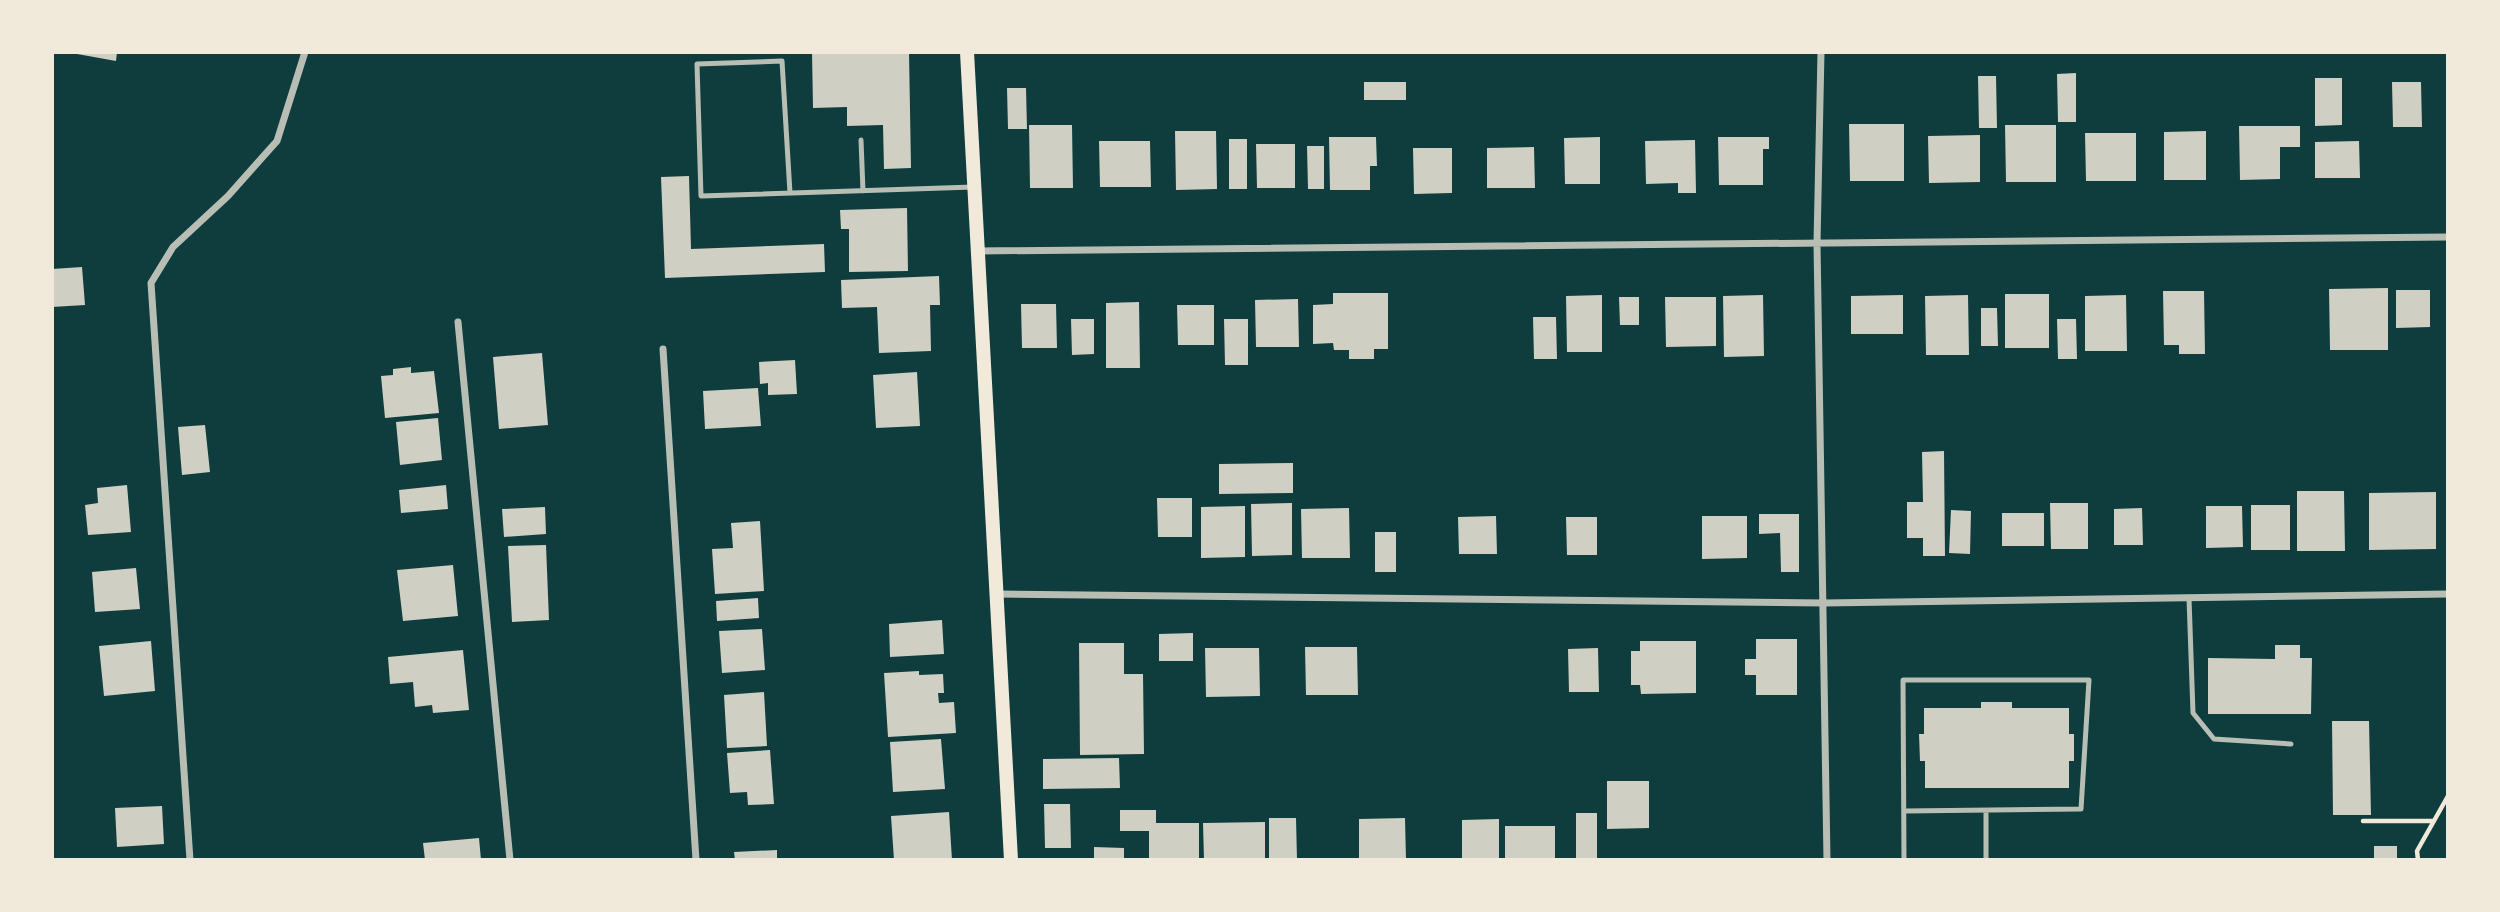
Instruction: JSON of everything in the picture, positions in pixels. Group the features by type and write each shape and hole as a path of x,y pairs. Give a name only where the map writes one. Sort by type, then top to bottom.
{"main road":[{"path":"967,52 1011,859"}],"street":[{"path":"190,859 151,283 173,247 229,197 277,141 305,52"},
{"path":"1821,52 1817,243 1827,859"},
{"path":"977,251 2448,237"},
{"path":"458,322 510,859"},
{"path":"663,349 696,859"},
{"path":"997,594 1824,603 2448,594"}],"lane":[{"path":"790,193 782,61 697,64 701,197 974,187"},
{"path":"861,140 863,191"},
{"path":"2189,598 2193,713 2214,739 2291,744"},
{"path":"1904,859 1903,680 2089,680 2081,809 1905,811"},
{"path":"1986,811 1986,859"}],"path":[{"path":"2418,859 2417,851 2448,796"},
{"path":"2363,821 2434,821"}],"building":[{"path":"66,52 117,52 116,61"},
{"path":"812,52 909,52 911,168 884,169 883,125 847,126 847,107 813,108"},
{"path":"2076,73 2076,122 2058,122 2057,74"},
{"path":"1978,76 1996,76 1997,128 1979,128"},
{"path":"2315,78 2342,78 2342,125 2315,126"},
{"path":"1364,82 1406,82 1406,100 1364,100"},
{"path":"2392,82 2421,82 2422,127 2393,127"},
{"path":"1007,88 1026,88 1027,129 1008,129"},
{"path":"1849,124 1904,124 1904,181 1850,181"},
{"path":"1029,125 1072,125 1073,188 1030,188"},
{"path":"2005,125 2056,125 2056,182 2006,182"},
{"path":"2239,126 2300,126 2300,147 2280,147 2280,179 2240,180"},
{"path":"1175,131 1216,131 1217,189 1176,190"},
{"path":"2206,131 2206,180 2164,180 2164,132"},
{"path":"2085,133 2136,133 2136,181 2086,181"},
{"path":"1980,135 1980,182 1929,183 1928,136"},
{"path":"1329,137 1376,137 1377,166 1370,166 1370,190 1330,190"},
{"path":"1600,137 1600,184 1565,184 1564,138"},
{"path":"1718,137 1769,137 1769,149 1763,149 1763,185 1719,185"},
{"path":"1229,139 1247,139 1247,189 1229,189"},
{"path":"1695,140 1696,193 1678,193 1678,183 1646,184 1645,141"},
{"path":"1099,141 1150,141 1151,187 1100,187"},
{"path":"2359,141 2360,178 2315,178 2315,142"},
{"path":"1256,144 1295,144 1295,188 1257,188"},
{"path":"1307,146 1324,146 1324,189 1308,189"},
{"path":"1534,147 1535,188 1487,188 1487,148"},
{"path":"1413,148 1452,148 1452,193 1414,194"},
{"path":"689,176 691,249 824,244 825,272 665,278 661,177"},
{"path":"907,208 908,271 849,272 849,229 841,229 840,210"},
{"path":"82,267 85,305 52,307 52,269"},
{"path":"939,276 940,305 930,305 931,351 879,353 877,307 842,308 841,280"},
{"path":"2388,288 2388,350 2330,350 2329,289"},
{"path":"2396,290 2430,290 2430,327 2396,328"},
{"path":"2163,291 2204,291 2205,354 2179,354 2179,345 2164,345"},
{"path":"1333,293 1388,293 1388,349 1374,349 1374,359 1349,359 1349,350 1334,350 1333,343 1313,344 1313,305 1333,304"},
{"path":"2005,294 2049,294 2049,348 2005,348"},
{"path":"1602,295 1602,352 1567,352 1566,296"},
{"path":"1763,295 1764,356 1724,357 1723,296"},
{"path":"1903,295 1903,334 1851,334 1851,296"},
{"path":"1968,295 1969,355 1926,355 1925,296"},
{"path":"2126,295 2127,351 2085,351 2085,296"},
{"path":"1619,297 1639,297 1639,325 1620,325"},
{"path":"1665,297 1716,297 1716,346 1666,347"},
{"path":"1298,299 1299,347 1256,347 1255,300"},
{"path":"1139,302 1140,368 1106,368 1106,303"},
{"path":"1021,304 1056,304 1057,348 1022,348"},
{"path":"1177,305 1214,305 1214,345 1178,345"},
{"path":"1981,308 1997,308 1998,346 1981,346"},
{"path":"1533,317 1556,317 1557,359 1534,359"},
{"path":"1071,319 1094,319 1094,354 1072,355"},
{"path":"1224,319 1248,319 1248,365 1225,365"},
{"path":"2057,319 2076,319 2077,359 2058,359"},
{"path":"542,353 548,425 499,429 493,357"},
{"path":"795,360 797,394 768,395 768,383 760,384 759,362"},
{"path":"411,367 411,373 434,371 439,413 385,418 381,376 393,375 393,369"},
{"path":"917,372 920,426 876,428 873,375"},
{"path":"758,388 761,426 705,429 703,391"},
{"path":"438,418 442,460 400,465 396,422"},
{"path":"205,425 210,472 182,475 178,427"},
{"path":"1944,451 1945,556 1923,556 1923,538 1907,538 1907,502 1923,502 1922,452"},
{"path":"1293,463 1293,493 1219,494 1219,464"},
{"path":"127,485 131,532 88,535 85,505 98,503 97,488"},
{"path":"446,485 448,509 401,513 399,490"},
{"path":"2297,491 2344,491 2345,551 2297,551"},
{"path":"2436,492 2436,549 2369,550 2369,493"},
{"path":"1157,498 1192,498 1192,537 1158,537"},
{"path":"1292,503 1292,555 1252,556 1251,504"},
{"path":"2050,503 2088,503 2088,549 2051,549"},
{"path":"2251,505 2290,505 2290,550 2251,550"},
{"path":"1245,506 1245,557 1201,558 1201,507"},
{"path":"2206,506 2242,506 2243,547 2206,548"},
{"path":"545,507 546,534 504,537 502,509"},
{"path":"1349,508 1350,558 1302,558 1301,509"},
{"path":"2142,508 2143,545 2114,545 2114,509"},
{"path":"1951,510 1971,511 1970,554 1949,553"},
{"path":"2002,513 2044,513 2044,546 2002,546"},
{"path":"1759,514 1799,514 1799,572 1781,572 1780,533 1759,534"},
{"path":"1496,516 1497,554 1459,554 1458,517"},
{"path":"1702,516 1747,516 1747,558 1702,559"},
{"path":"1566,517 1597,517 1597,555 1567,555"},
{"path":"760,521 764,591 715,594 712,549 733,548 731,523"},
{"path":"1375,532 1396,532 1396,572 1375,572"},
{"path":"546,545 549,620 512,622 508,546"},
{"path":"453,565 458,616 403,621 397,570"},
{"path":"136,568 140,609 95,612 92,572"},
{"path":"758,598 759,618 717,621 716,601"},
{"path":"942,620 944,654 890,657 889,624"},
{"path":"762,629 765,670 722,673 719,631"},
{"path":"1193,633 1193,661 1159,661 1159,634"},
{"path":"1756,639 1797,639 1797,695 1756,695 1756,675 1745,675 1745,659 1756,659"},
{"path":"151,641 155,691 104,696 99,646"},
{"path":"1640,641 1696,641 1696,693 1641,694 1640,685 1631,685 1631,651 1640,651"},
{"path":"1079,643 1124,643 1124,674 1143,674 1144,754 1080,755"},
{"path":"2275,645 2300,645 2300,658 2312,658 2311,714 2208,714 2208,658 2275,659"},
{"path":"1305,647 1357,647 1358,695 1306,695"},
{"path":"1205,648 1259,648 1260,696 1206,697"},
{"path":"1598,648 1599,692 1569,692 1568,649"},
{"path":"463,650 469,710 433,713 432,705 415,707 413,682 390,684 388,657"},
{"path":"919,671 919,675 943,674 944,693 938,693 939,703 954,702 956,733 888,737 884,673"},
{"path":"764,692 767,746 727,748 724,695"},
{"path":"1981,702 2012,702 2012,708 2069,708 2069,734 2074,734 2074,761 2069,761 2069,788 1925,788 1925,761 1920,761 1919,734 1924,734 1924,708 1981,708"},
{"path":"2332,721 2369,721 2371,815 2333,815"},
{"path":"941,739 945,789 893,792 890,742"},
{"path":"770,750 774,804 748,805 747,792 730,793 727,753"},
{"path":"1119,758 1120,788 1043,789 1043,759"},
{"path":"1607,781 1649,781 1649,828 1607,829"},
{"path":"1044,804 1070,804 1071,848 1045,848"},
{"path":"162,806 164,844 117,847 115,808"},
{"path":"1120,810 1156,810 1156,823 1199,823 1199,860 1149,860 1149,831 1120,831"},
{"path":"949,812 952,860 894,860 891,816"},
{"path":"1576,813 1597,813 1597,860 1576,860"},
{"path":"1269,818 1296,818 1297,860 1269,860"},
{"path":"1405,818 1406,860 1359,860 1359,819"},
{"path":"1499,819 1499,860 1462,860 1462,820"},
{"path":"1265,822 1265,860 1204,860 1203,823"},
{"path":"1505,826 1555,826 1555,860 1505,860"},
{"path":"479,838 481,860 425,860 423,843"},
{"path":"2374,846 2397,846 2397,858 2374,859"},
{"path":"1094,847 1124,848 1124,860 1094,860"},
{"path":"777,850 777,860 735,860 734,852"}]}
